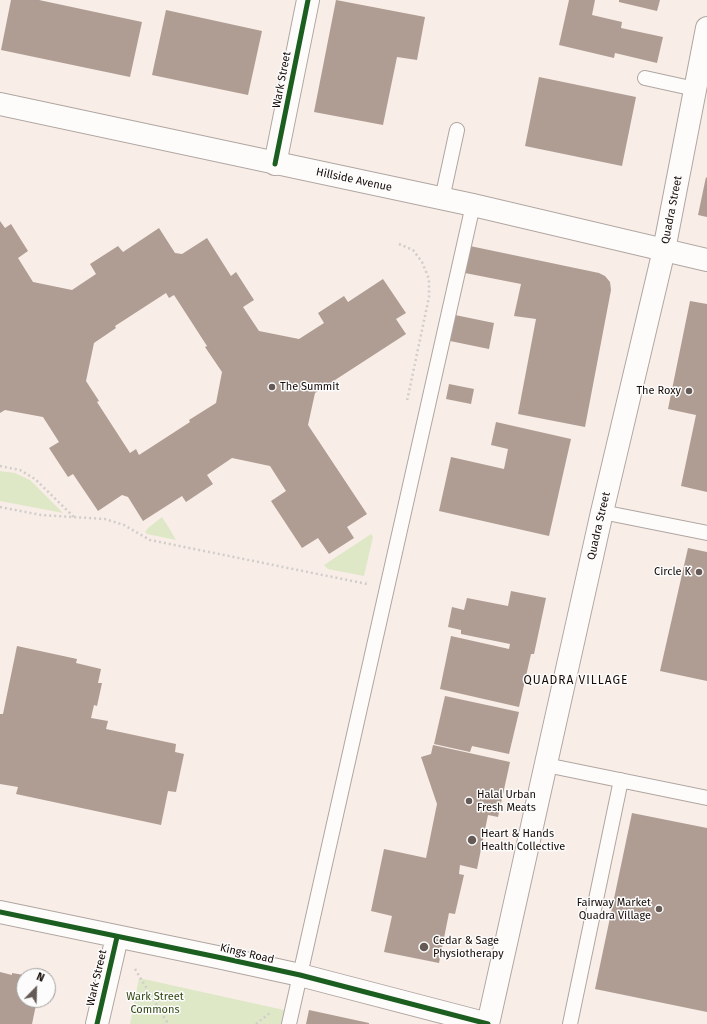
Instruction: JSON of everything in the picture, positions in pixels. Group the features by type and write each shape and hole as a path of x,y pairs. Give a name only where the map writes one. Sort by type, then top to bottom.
{"main road":[{"name":"Wark Street","path":"275,164 308,0"},
{"name":"Quadra Street","path":"488,1024 602,512 664,250 707,28"},
{"name":"Hillside Avenue","path":"0,104 275,164 473,205 707,260"},
{"name":"Kings Road","path":"0,912 222,958 300,976 488,1024"},
{"name":"Wark Street","path":"97,1024 117,937"}],"lane":[{"path":"646,78 695,89"},
{"path":"442,199 457,130"},
{"path":"289,1024 473,205"},
{"path":"602,512 707,533"},
{"path":"546,765 707,798"},
{"path":"570,1024 621,780"}],"path":[{"path":"399,244 414,250 422,262 429,279 429,297 405,408"},
{"path":"0,466 20,470 36,479 75,518"},
{"path":"0,507 41,515 105,519 124,525 150,540 367,584 368,576"},
{"path":"117,937 139,978 167,1022 164,1024"}],"green space":[{"path":"0,471 15,473 30,480 63,513 0,501"},
{"path":"162,517 176,540 147,534 145,532"},
{"path":"371,534 373,537 364,576 328,569 324,565"},
{"name":"Wark Street Commons","path":"139,978 284,1010 281,1024 130,1024"}],"building":[{"path":"11,0 39,0 142,22 130,77 1,50"},
{"path":"336,0 425,17 417,60 397,57 383,125 314,112"},
{"path":"569,0 595,0 592,15 622,22 621,28 663,37 657,63 615,53 614,58 559,45"},
{"path":"619,0 660,0 657,11 619,2"},
{"path":"166,10 262,31 248,95 152,75"},
{"path":"539,77 636,97 622,166 525,146"},
{"path":"706,177 707,178 707,217 698,215"},
{"name":"The Summit","path":"0,221 5,228 11,224 28,251 18,258 33,282 72,290 96,274 90,264 118,246 123,252 159,228 175,253 182,254 207,238 231,276 236,272 254,300 243,307 259,331 299,339 324,323 318,313 344,296 348,302 383,279 406,313 396,319 406,334 315,393 308,425 367,514 347,527 354,538 329,554 318,538 302,548 271,501 286,491 270,466 232,458 207,475 213,484 186,502 182,496 143,521 128,497 122,495 98,511 73,474 68,477 49,448 59,442 43,417 5,410 0,413","holes":["166,293 169,298 174,295 207,346 205,347 222,372 216,403 139,455 136,449 130,453 97,402 99,401 86,381 94,343 116,328 115,326"]},
{"path":"470,246 599,273 605,276 610,282 611,290 585,427 518,414 536,319 514,316 521,284 465,273"},
{"path":"690,301 707,304 707,492 681,486 696,415 668,409"},
{"path":"455,315 494,323 489,349 450,341"},
{"path":"449,384 474,389 471,404 446,399"},
{"path":"496,422 571,439 549,536 439,511 451,457 504,469 508,449 491,445"},
{"path":"688,548 707,552 707,681 660,671"},
{"path":"511,591 546,598 534,654 531,654 519,707 440,689 451,636 509,649 510,644 461,634 461,630 448,627 452,607 464,610 467,598 508,606"},
{"path":"17,646 77,659 76,663 101,669 98,683 102,683 97,706 94,705 91,718 108,721 106,729 176,744 175,752 184,754 176,792 168,791 161,825 16,794 18,787 0,784 0,714 3,714"},
{"path":"445,696 519,712 509,754 472,746 470,752 434,744"},
{"path":"433,745 510,762 498,817 488,815 477,869 460,865 459,874 464,875 455,914 449,913 439,963 384,952 392,916 371,911 384,849 426,858 437,804 421,757 431,754"},
{"name":"Fairway Market Quadra Village","path":"632,813 707,828 707,1012 595,989"},
{"path":"0,972 12,975 12,973 16,974 16,1008 35,1008 32,1024 0,1024"},
{"path":"309,1010 369,1023 369,1024 306,1024"}],"cycle path":[{"path":"275,164 308,0"},
{"path":"0,912 300,975 488,1024"},
{"path":"97,1024 117,937"}],"place":[{"name":"The Summit","path":"272,387"},
{"name":"The Roxy","path":"689,391"},
{"name":"Circle K","path":"699,572"},
{"name":"Halal Urban Fresh Meats","path":"469,801"},
{"name":"Heart & Hands Health Collective","path":"472,840"},
{"name":"Fairway Market Quadra Village","path":"659,909"},
{"name":"Cedar & Sage Physiotherapy","path":"424,947"}],"district":[{"name":"QUADRA VILLAGE","path":"576,681"}]}
